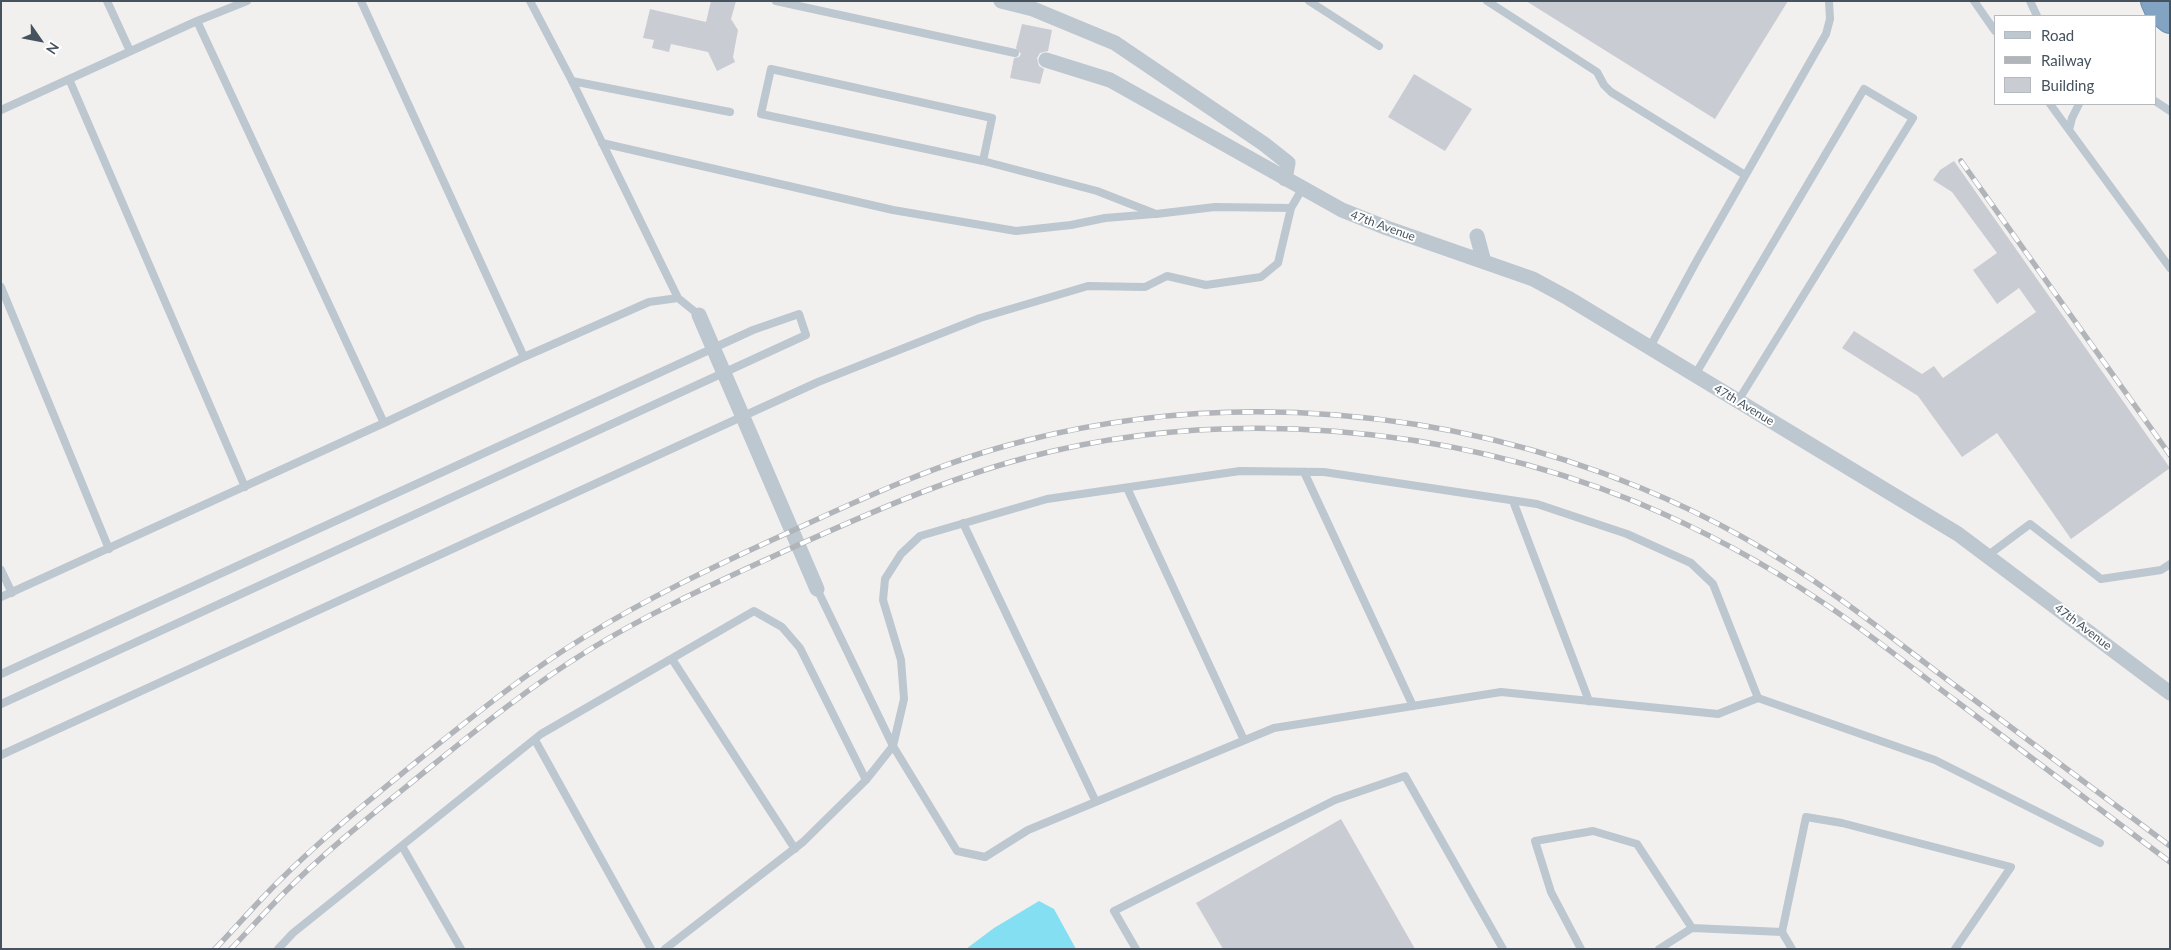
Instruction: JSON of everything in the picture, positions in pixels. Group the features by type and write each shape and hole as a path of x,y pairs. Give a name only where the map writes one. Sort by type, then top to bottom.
{"highway":[{"path":"2155,1 2159,10 2170,19"}],"street":[{"path":"1001,1 1033,9 1116,43 1288,163 1285,179"},
{"name":"47th Avenue","path":"1046,60 1110,80 1342,210 1533,280 1650,348 1958,534 2170,693"},
{"path":"1477,236 1484,262"},
{"path":"699,315 817,589"}],"lane":[{"path":"108,1 130,51"},
{"path":"1,110 197,21 247,1"},
{"path":"361,1 524,357"},
{"path":"530,1 572,80 678,298 699,315"},
{"path":"776,1 1015,53"},
{"path":"1309,1 1379,46"},
{"path":"1487,1 1598,72 1604,85 1611,92 1745,175"},
{"path":"1650,348 1745,175 1826,34 1830,19 1829,1"},
{"path":"1974,1 1994,30"},
{"path":"2030,1 2037,15"},
{"path":"197,21 384,424"},
{"path":"983,161 992,118 771,69 761,114 983,161 1097,191 1156,214"},
{"path":"69,79 245,487"},
{"path":"572,80 730,112"},
{"path":"1695,375 1864,89 1914,118 1738,401"},
{"path":"2156,102 2170,111"},
{"path":"2051,105 2170,268"},
{"path":"2069,130 2078,105"},
{"path":"602,143 893,210 1016,231 1071,225 1106,218 1215,207 1291,208"},
{"path":"1,755 818,382 980,318 1088,286 1145,287 1167,276 1206,285 1261,277 1278,263 1291,208 1302,189"},
{"path":"1,287 109,549"},
{"path":"1,597 384,424 524,357 649,302 678,298"},
{"path":"1,674 713,348 753,330 799,314 806,335 1,704"},
{"path":"666,949 795,849 866,780 893,746 904,699 902,660 883,600 885,579 901,554 920,536 1047,499 1240,471 1324,472 1537,504 1627,534 1691,563 1713,584 1758,698"},
{"path":"1304,472 1413,706"},
{"path":"1127,488 1244,740"},
{"path":"1513,501 1589,701"},
{"path":"963,523 1096,802"},
{"path":"1987,556 2030,524 2101,579 2161,570 2170,564"},
{"path":"1,570 12,593"},
{"path":"817,589 893,746 957,851 984,857 1028,830 1274,728 1501,692 1718,714 1758,698 1935,760 2100,843"},
{"path":"278,949 293,933 535,740 754,611 766,616 782,627 800,648 866,780"},
{"path":"672,659 795,849"},
{"path":"535,740 651,949"},
{"path":"1136,949 1114,911 1335,800 1405,776 1503,949"},
{"path":"1792,949 1782,932 1806,817 1842,823 2011,867 1955,949"},
{"path":"1581,949 1551,892 1535,841 1593,831 1637,844 1692,928"},
{"path":"402,846 461,949"},
{"path":"1659,949 1692,928 1782,932"}],"water":[{"path":"1039,901 1054,909 1076,949 966,949 994,928"}],"building":[{"path":"711,1 736,1 731,19 738,30 733,57 735,62 717,71 708,52 671,44 669,52 652,48 654,40 643,38 650,9 706,22"},
{"path":"1526,1 1788,1 1715,119"},
{"path":"1022,24 1052,30 1048,51 1040,53 1037,58 1039,66 1044,69 1040,84 1010,78 1014,58 1019,57 1021,54 1016,48"},
{"path":"1414,74 1472,109 1445,151 1388,117"},
{"path":"1954,161 2170,468 2071,539 1997,433 1962,457 1918,396 1842,348 1854,331 1922,374 1934,366 1943,378 2036,312 2019,288 1997,304 1973,270 1997,253 1952,192 1933,180 1940,170"},
{"path":"1341,819 1415,949 1223,949 1196,903"}],"railway":[{"path":"1961,161 2170,455"},
{"path":"215,949 294,866 421,758 520,680 583,638 632,609 707,571 842,508 901,482 962,459 1024,441 1101,425 1179,415 1258,412 1336,415 1414,424 1492,440 1567,461 1641,488 1717,523 1767,551 1814,581 2170,846"},
{"path":"231,949 278,899 319,860 448,753 547,677 589,650 662,609 875,511 994,467 1025,458 1100,442 1178,432 1256,428 1334,431 1412,440 1489,455 1564,476 1660,512 1755,560 1839,614 2170,862"}]}
